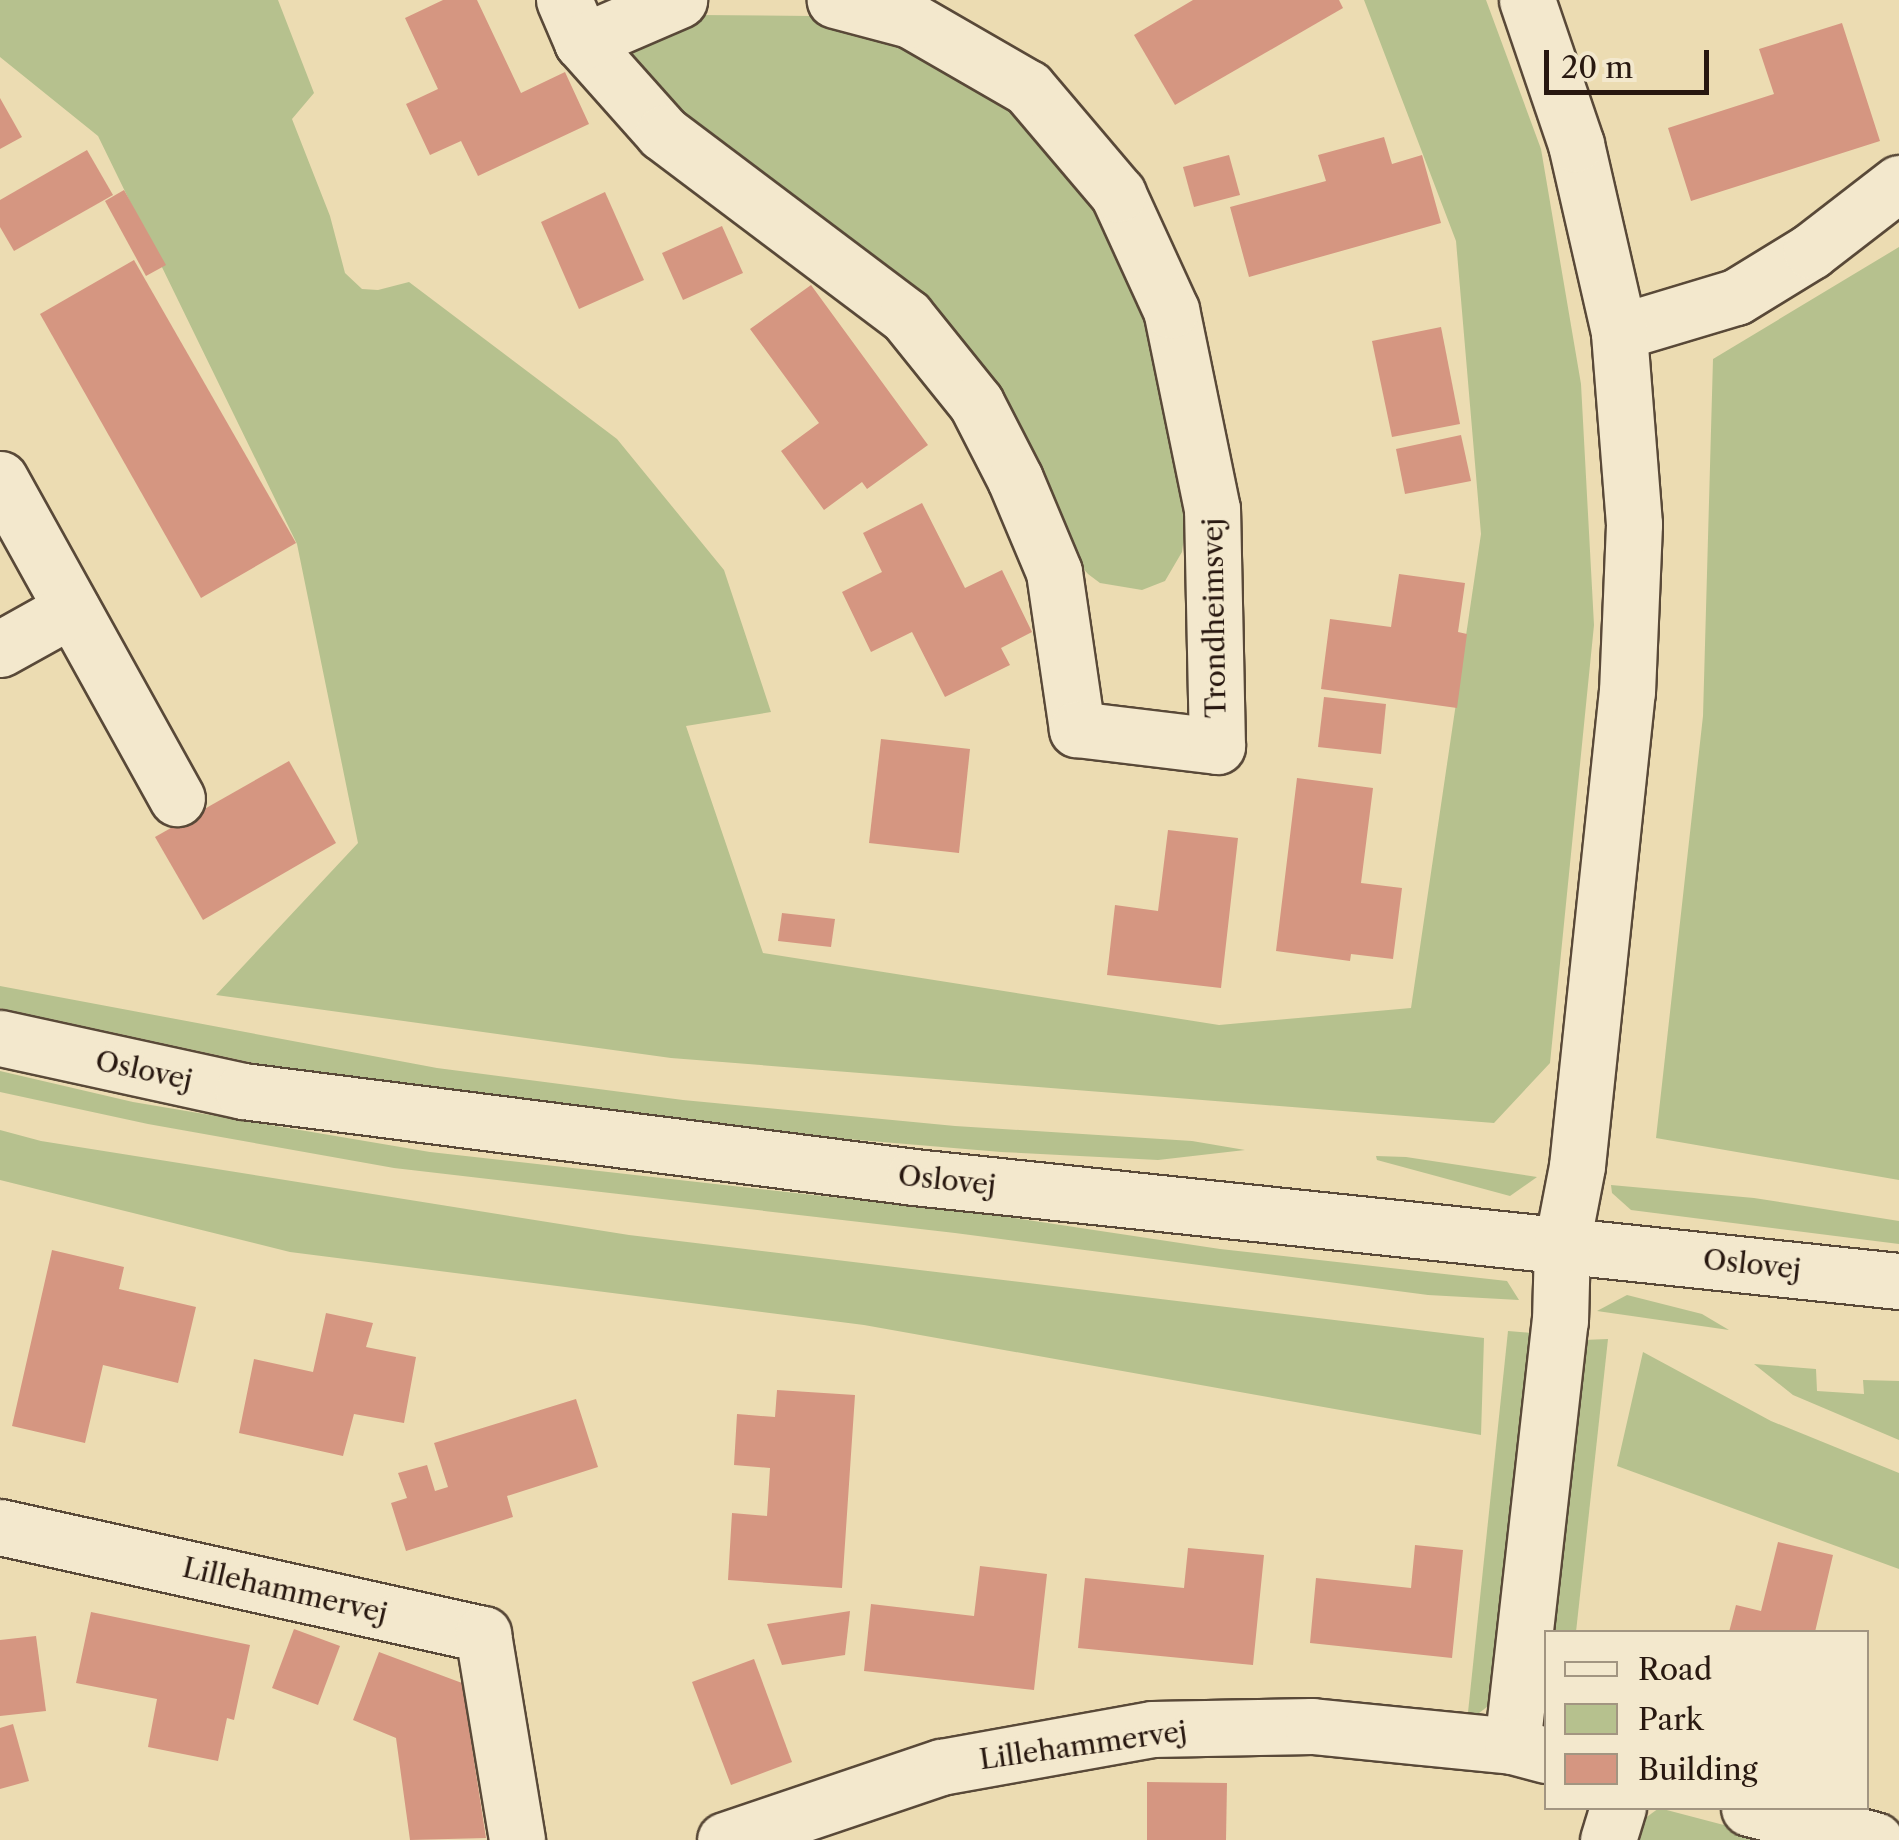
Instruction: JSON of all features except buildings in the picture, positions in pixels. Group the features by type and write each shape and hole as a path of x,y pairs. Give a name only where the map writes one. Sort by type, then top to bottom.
{"street":[{"name":"Trondheimsvej","path":"678,0 573,21 663,133 906,316 976,404 1015,479 1054,572 1078,729 1217,746 1212,509 1171,310 1118,194 1028,88 910,20 835,0"},
{"path":"1527,0 1576,144 1619,332 1634,524 1627,692 1577,1166 1562,1244"},
{"path":"1619,332 1736,296 1811,251 1899,183"},
{"path":"0,479 177,798"},
{"path":"0,649 72,609"},
{"name":"Oslovej","path":"0,1038 243,1091 914,1177 1899,1281"},
{"name":"Lillehammervej","path":"725,1840 941,1766 1152,1730 1312,1726 1529,1750 1562,1244"},
{"name":"Lillehammervej","path":"0,1527 483,1634 517,1840"},
{"path":"1608,1840 1617,1810"},
{"path":"1757,1810 1876,1840"}],"green space":[{"path":"0,0 278,0 314,93 292,119 330,216 345,273 362,289 378,290 409,282 617,439 724,570 771,712 686,726 763,953 1219,1025 1411,1008 1481,534 1456,241 1364,0 1486,0 1541,149 1581,384 1594,625 1550,1063 1494,1123 671,1058 216,995 358,843 297,544 98,136 0,57"},
{"path":"700,15 811,16 903,36 959,64 1066,148 1136,279 1172,407 1187,515 1182,552 1165,581 1142,590 1100,583 1088,574 1072,556 1053,499 1005,410 649,91 624,56 632,38"},
{"path":"1899,247 1899,1180 1656,1138 1703,716 1713,359"},
{"path":"0,986 437,1068 683,1100 955,1126 1192,1141 1245,1150 1158,1160 1001,1152 764,1132 439,1091 267,1066 0,1008"},
{"path":"0,1071 133,1102 430,1152 1001,1216 1220,1249 1507,1281 1519,1300 1428,1295 955,1233 394,1168 148,1124 0,1092"},
{"path":"0,1130 41,1141 629,1235 1484,1338 1481,1435 864,1325 290,1252 0,1180"},
{"path":"1376,1156 1537,1177 1510,1196 1377,1160"},
{"path":"1611,1185 1754,1198 1899,1221 1899,1244 1631,1210 1612,1193"},
{"path":"1627,1295 1702,1314 1729,1330 1597,1311"},
{"path":"1508,1331 1532,1333 1491,1704 1467,1722"},
{"path":"1608,1339 1576,1630 1553,1630 1583,1340"},
{"path":"1643,1352 1771,1421 1899,1473 1899,1569 1617,1466"},
{"path":"1754,1364 1816,1369 1817,1391 1864,1394 1863,1380 1899,1381 1899,1440 1793,1395"},
{"path":"1656,1810 1667,1810 1781,1840 1636,1840 1640,1822"}]}
